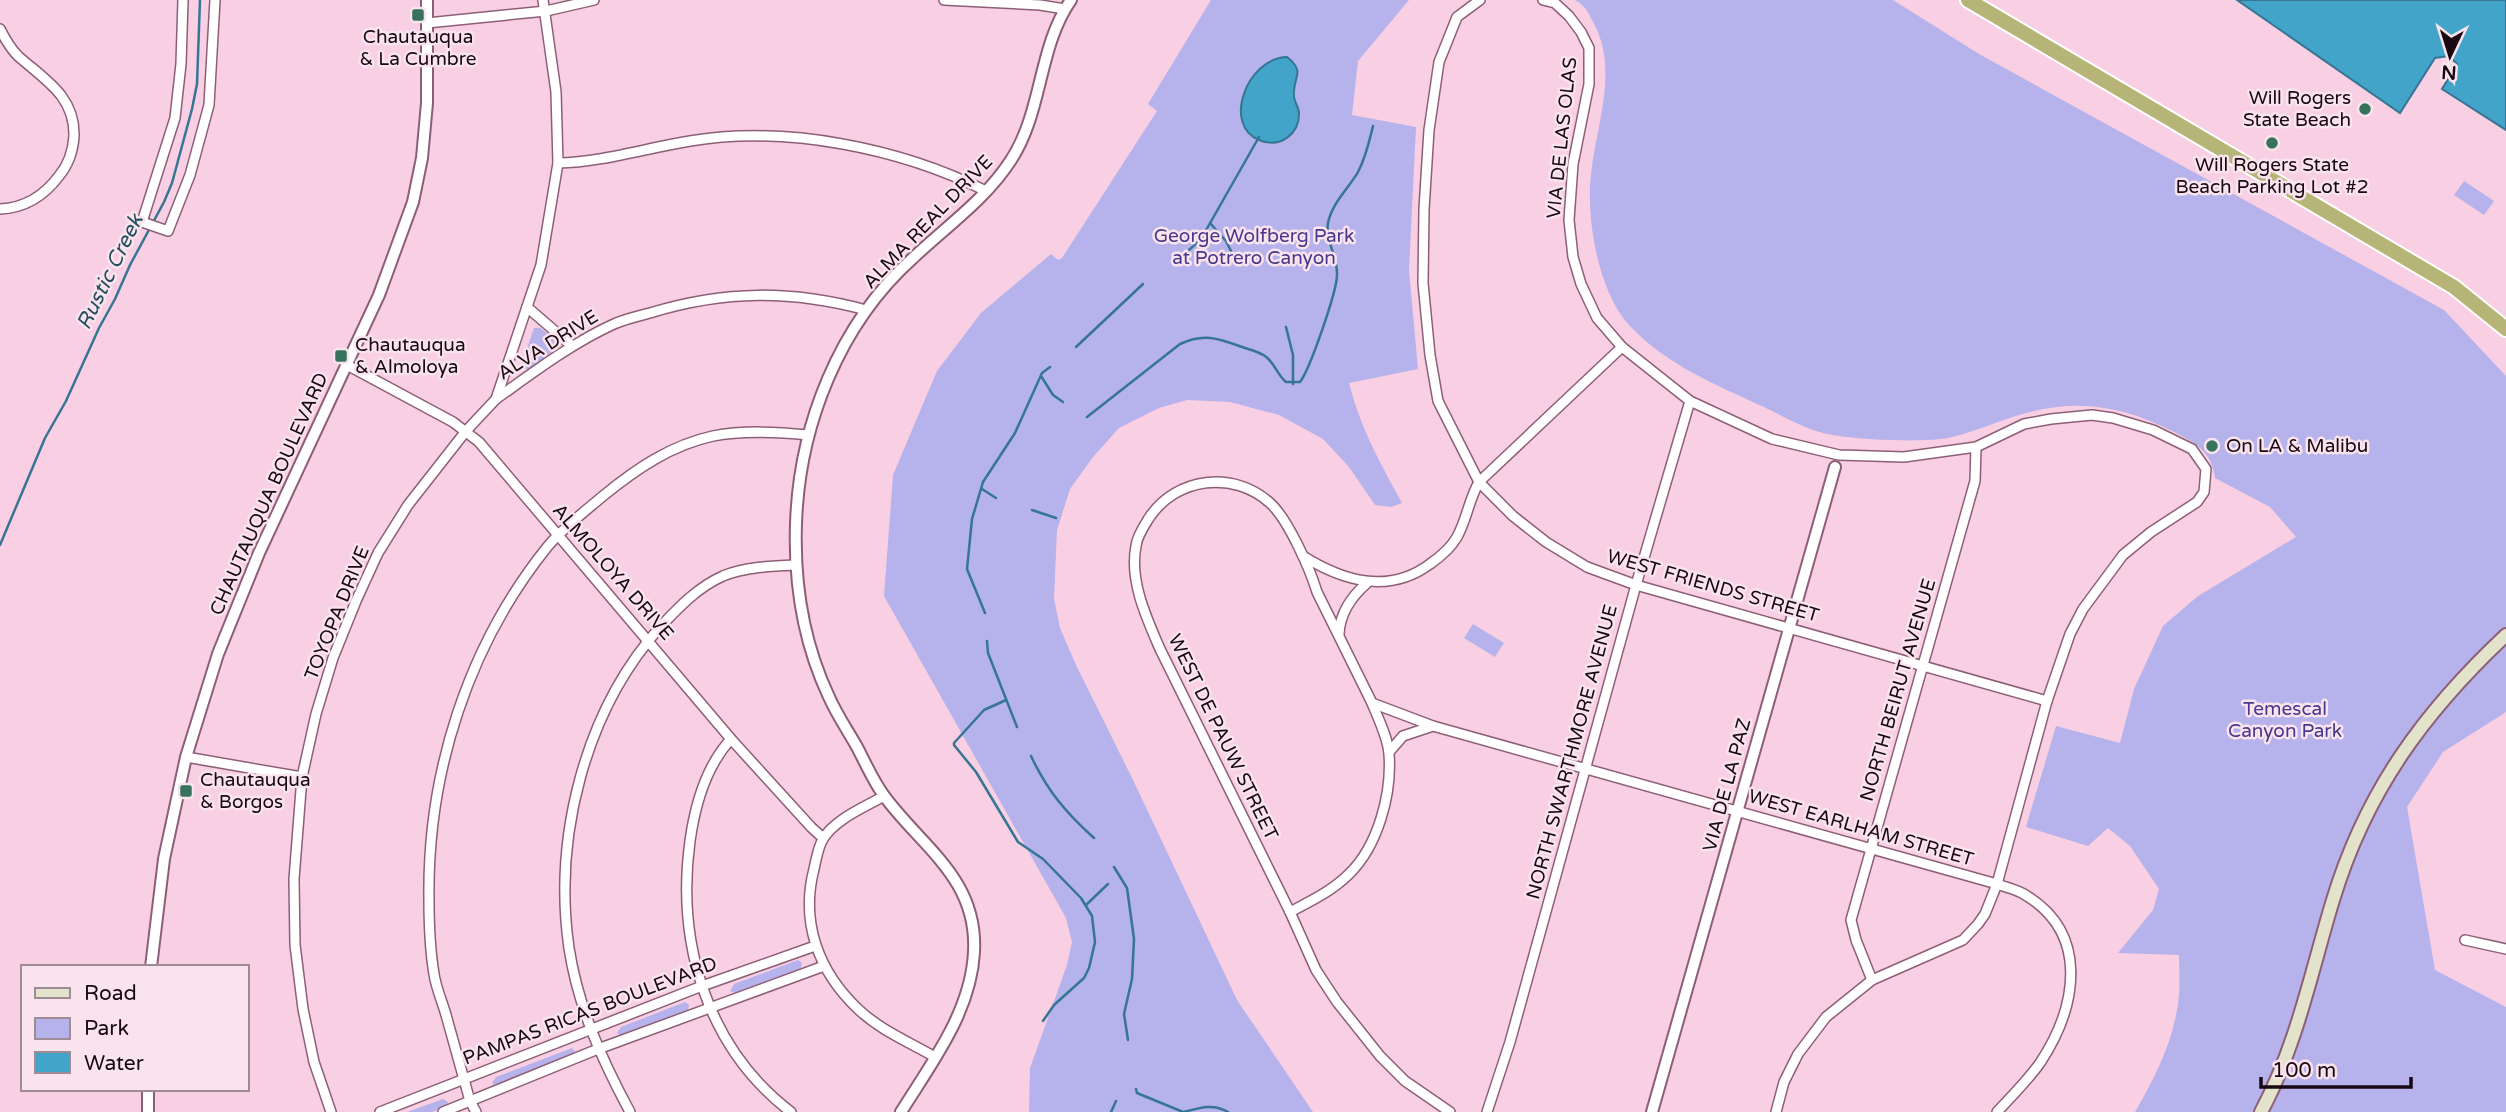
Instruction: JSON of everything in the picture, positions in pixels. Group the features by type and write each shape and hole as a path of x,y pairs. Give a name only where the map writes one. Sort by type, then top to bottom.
{"highway":[{"path":"1968,0 2442,280 2506,329"}],"main road":[{"path":"2261,1112 2284,1066 2302,1013 2333,899 2367,812 2398,758 2428,716 2469,670 2506,635"}],"street":[{"path":"183,0 181,64 175,117 150,224 168,231 190,175 209,105 215,0"},
{"name":"CHAUTAUQUA BOULEVARD","path":"151,965 164,859 186,757 218,654 237,602 347,365 399,244 413,202 422,158 426,103 427,0"},
{"name":"TOYOPA DRIVE","path":"331,1112 314,1062 303,1009 295,945 294,868 302,777 333,658 378,554 408,505 466,431 496,398 541,265 558,163 556,92 543,0"},
{"path":"428,23 546,11 594,0"},
{"path":"944,0 1068,5"},
{"name":"WEST FRIENDS STREET","path":"1480,0 1457,17 1439,62 1429,130 1423,283 1430,355 1438,401 1479,482 1513,516 1546,542 1587,567 1636,585 1789,626 2047,701"},
{"name":"VIA DE LAS OLAS","path":"1543,0 1555,3 1569,16 1589,48 1589,84 1573,164 1569,220 1573,257 1581,284 1597,318 1622,347 1690,401 1772,439 1839,455 1904,457 1976,447 2024,424 2092,415 2113,418 2153,430 2192,449 2206,469 2204,492 2197,502 2123,555 2100,584 2070,634 2047,701"},
{"name":"ALMA REAL DRIVE","path":"901,1112 960,1011 971,981 975,948 970,915 946,864 884,796 829,698 813,657 800,603 796,565 799,482 808,435 831,373 866,310 910,260 969,210 1000,176 1025,135 1036,104 1050,46 1068,5"},
{"path":"0,29 17,55 48,79 63,97 72,115 74,132 73,148 67,166 44,193 11,209 0,209"},
{"path":"558,163 580,163 692,140 791,138 881,151 986,191"},
{"name":"ALVA DRIVE","path":"496,398 572,346 616,323 678,304 743,294 799,296 866,310"},
{"path":"527,307 572,346"},
{"path":"1339,635 1341,618 1357,590 1365,585 1404,578 1439,558 1456,540 1466,519 1472,493 1479,482 1622,347"},
{"name":"ALMOLOYA DRIVE","path":"347,365 466,431 479,442 732,739 823,838"},
{"name":"NORTH SWARTHMORE AVENUE","path":"1487,1112 1514,1028 1636,585 1690,401"},
{"path":"476,1112 470,1101 434,975 429,901 432,824 442,766 471,678 494,628 543,554 571,522 631,473 679,447 713,436 747,432 808,435"},
{"name":"NORTH BEIRUT AVENUE","path":"1872,980 1851,920 1975,481 1976,447"},
{"name":"VIA DE LA PAZ","path":"1652,1112 1835,467"},
{"name":"WEST DE PAUW STREET","path":"1302,555 1273,505 1244,485 1225,482 1187,486 1168,497 1148,519 1136,546 1135,566 1144,612 1160,649 1316,970 1360,1032 1405,1081 1450,1112"},
{"path":"1302,555 1327,571 1365,585"},
{"path":"1290,912 1325,894 1351,873 1372,842 1386,793 1389,752 1372,703 1302,555"},
{"path":"629,1112 598,1049 575,979 569,947 565,883 576,796 592,744 628,667 679,607 705,586 724,576 756,568 796,565"},
{"path":"1776,1112 1784,1082 1798,1054 1826,1017 1872,980 1963,940 1985,914 1997,884 2047,701"},
{"name":"WEST EARLHAM STREET","path":"1372,703 1433,726 1997,884 2021,893 2045,910 2063,935 2071,964 2069,1001 2057,1032 2039,1063 1997,1112"},
{"path":"1389,752 1403,736 1433,726"},
{"path":"732,739 713,762 692,822 685,872 688,933 709,1007 738,1059 762,1087 791,1112"},
{"path":"186,757 302,777"},
{"path":"884,796 843,820 823,838 809,891 815,946 839,989 859,1010 877,1024 935,1057"},
{"path":"2465,940 2506,949"},
{"name":"PAMPAS RICAS BOULEVARD","path":"380,1112 702,986 815,946"},
{"name":"PAMPAS RICAS BOULEVARD","path":"443,1112 598,1049 824,966"},
{"path":"148,1091 149,1112"}],"green space":[{"name":"George Wolfberg Park at Potrero Canyon","path":"1211,0 1409,0 1358,61 1352,115 1416,127 1409,270 1418,369 1349,383 1365,430 1402,503 1391,507 1375,505 1349,467 1323,439 1279,415 1230,402 1187,400 1159,408 1119,428 1093,457 1070,489 1057,530 1054,599 1060,628 1076,665 1237,1000 1313,1112 1029,1112 1030,1068 1067,965 1072,942 1066,918 884,596 893,475 937,371 981,313 1051,254 1058,260 1062,258 1157,111 1148,104"},
{"name":"Temescal Canyon Park","path":"1575,0 1893,0 1979,54 2444,310 2506,376 2506,712 2443,752 2407,807 2435,970 2506,1007 2506,1112 2135,1112 2157,1070 2174,1025 2179,994 2179,955 2118,953 2153,910 2159,889 2130,846 2108,828 2088,846 2026,827 2056,726 2120,743 2134,689 2163,626 2198,596 2296,537 2270,507 2215,478 2210,461 2201,448 2172,431 2134,415 2097,407 2059,407 2019,415 1936,440 1844,437 1796,423 1710,382 1659,351 1643,339 1618,311 1596,254 1590,192 1604,98 1605,60 1592,20 1585,8"},
{"path":"2464,181 2494,201 2484,215 2454,195"},
{"path":"534,328 540,328 557,341 558,347 530,369 524,369 521,366"},
{"path":"1473,624 1504,643 1495,657 1464,638"},
{"path":"798,960 802,963 801,968 736,993 730,991 734,984"},
{"path":"685,1002 689,1005 688,1010 623,1036 617,1033 621,1027"},
{"path":"572,1048 577,1054 498,1086 492,1083 496,1077"},
{"path":"443,1099 448,1102 447,1106 432,1112 407,1112"}],"water":[{"path":"2237,0 2506,0 2506,130 2442,89 2457,64 2449,56 2435,58 2400,113"},
{"path":"1287,57 1297,71 1294,96 1299,112 1296,127 1281,141 1274,143 1259,140 1248,132 1242,121 1244,93 1261,68 1273,60"}],"waterway":[{"name":"Rustic Creek","path":"0,545 45,438 66,401 99,328 172,183 197,84 200,0"},
{"path":"1087,417 1180,344 1197,338 1220,340 1258,352 1274,365 1286,382 1300,382 1316,347 1336,284 1337,268 1328,223 1337,202 1361,166 1373,126"},
{"path":"1176,262 1201,239 1259,137"},
{"path":"1210,223 1226,241 1232,253"},
{"path":"1076,347 1143,284"},
{"path":"1286,327 1293,355 1293,384"},
{"path":"985,613 967,569 972,519 983,482 1015,433 1042,373 1050,367"},
{"path":"1041,376 1053,395 1063,402"},
{"path":"982,489 996,498"},
{"path":"1032,510 1056,518"},
{"path":"987,641 988,653 1017,727"},
{"path":"1006,700 984,710 954,745 976,772 1018,842 1043,859 1081,898 1092,916 1095,942 1084,978 1054,1005 1043,1021"},
{"path":"1031,756 1058,800 1094,838"},
{"path":"1114,867 1127,888 1134,939 1132,979 1124,1014 1128,1040"},
{"path":"1086,905 1108,884"},
{"path":"1136,1089 1137,1093 1183,1112"},
{"path":"1111,1112 1116,1101"},
{"path":"1184,1112 1211,1107 1228,1112"}],"place":[{"name":"Chautauqua & La Cumbre","path":"418,15"},
{"name":"Will Rogers State Beach","path":"2365,109"},
{"name":"Will Rogers State Beach Parking Lot #2","path":"2272,143"},
{"name":"Chautauqua & Almoloya","path":"341,356"},
{"name":"On LA & Malibu","path":"2212,446"},
{"name":"Chautauqua & Borgos","path":"186,791"}]}
